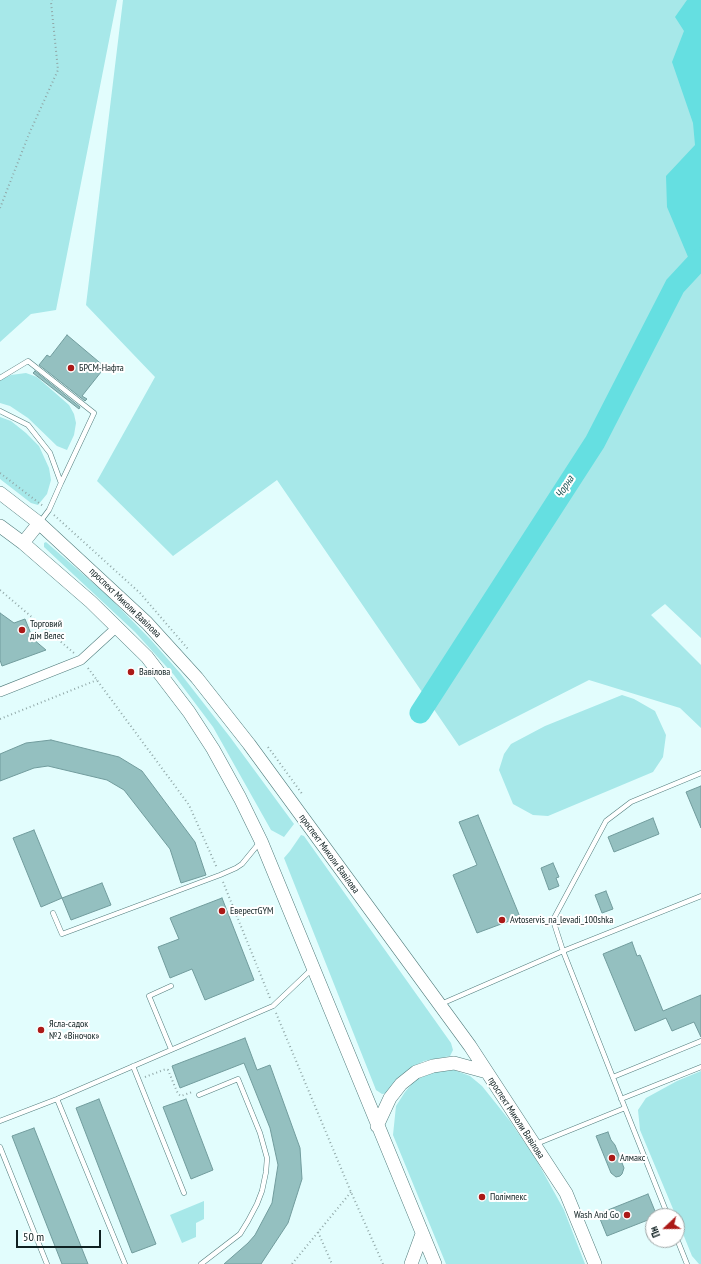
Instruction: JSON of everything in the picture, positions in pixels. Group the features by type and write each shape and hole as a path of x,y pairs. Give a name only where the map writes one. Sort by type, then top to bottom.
{"main road":[{"name":"проспект Миколи Вавілова","path":"0,493 39,523 147,622 197,678 249,744 470,1046 566,1193 595,1264"},
{"path":"23,543 39,523"},
{"path":"0,526 23,543 91,602 147,657 189,712 216,755 240,798 261,841 435,1264"},
{"path":"377,1126 390,1098 402,1084 416,1072 433,1066 454,1063 486,1072"},
{"path":"411,1264 422,1234"}],"street":[{"path":"0,692 81,660 117,627"}],"lane":[{"path":"0,378 28,361 94,414 49,510 39,523"},
{"path":"0,410 28,425 50,454 61,483"},
{"path":"665,1208 563,951 553,920 606,821 631,802 701,773"},
{"path":"53,913 62,934 220,875 242,864 261,841"},
{"path":"440,1004 563,951 701,896"},
{"path":"0,1121 57,1099 273,1006 313,968"},
{"path":"171,986 149,996 171,1049"},
{"path":"613,1077 701,1041"},
{"path":"133,1066 184,1193"},
{"path":"621,1099 701,1067"},
{"path":"199,1095 238,1079 260,1133 267,1158 262,1191 257,1204 240,1234 201,1264"},
{"path":"57,1099 125,1264"},
{"path":"534,1144 625,1108"},
{"path":"0,1147 47,1264"},
{"path":"681,1248 687,1264"}],"path":[{"path":"0,208 29,134 58,70 52,0"},
{"path":"0,590 81,660 98,680 189,805 220,875 351,1192 383,1264"},
{"path":"0,719 98,680"},
{"path":"139,1080 166,1069 168,1070 178,1094 181,1096 197,1089 199,1095"},
{"path":"292,1264 351,1192"},
{"path":"318,1232 332,1264"}],"shaded area":[{"path":"0,0 117,0 56,310 31,314 0,342"},
{"path":"123,0 701,0 701,638 665,604 651,615 701,665 701,728 680,708 589,680 459,746 277,480 173,556 97,481 155,377 86,305"},
{"path":"687,0 701,0 701,272 691,264 667,207 666,176 695,145 693,123 672,62 684,31 675,17"},
{"path":"26,373 37,377 69,405 74,414 76,423 74,435 67,450 57,446 28,418 10,406 0,403 0,380 11,375"},
{"path":"0,417 11,421 39,446 49,468 51,480 47,494 38,505 31,503 0,479"},
{"path":"46,542 107,595 151,640 180,673 230,737 294,824 284,837 271,830 213,727 174,675 135,632 44,547 44,543"},
{"path":"622,695 634,699 655,711 666,735 663,757 653,772 548,816 533,815 513,804 499,770 504,754 511,744 545,726"},
{"path":"301,835 304,836 451,1043 453,1050 450,1056 424,1061 414,1066 399,1077 388,1093 382,1094 376,1090 284,858"},
{"name":"Полімпекс","path":"454,1070 470,1076 482,1086 510,1121 537,1161 564,1210 585,1264 446,1264 393,1135 396,1106 415,1080 435,1072"},
{"path":"701,1071 701,1264 699,1264 692,1256 685,1239 685,1208 673,1208 640,1130 638,1110 646,1098 677,1081"},
{"path":"204,1201 204,1219 196,1223 196,1237 182,1243 170,1215"}],"building":[{"path":"67,335 105,367 82,396 87,399 85,401 39,365 47,355 50,357"},
{"path":"35,371 80,407 79,409 33,373"},
{"path":"0,613 14,623 25,619 33,639 46,650 2,666 0,660"},
{"path":"51,740 119,757 142,771 195,842 206,875 181,883 170,849 124,790 107,780 48,766 34,768 0,781 0,754 26,743"},
{"path":"701,786 701,828 686,792"},
{"path":"478,815 520,917 477,933 453,875 477,865 459,822"},
{"path":"653,818 659,834 614,852 608,837"},
{"path":"34,830 62,898 41,907 13,838"},
{"path":"553,863 559,877 556,878 559,886 549,890 541,868"},
{"path":"102,883 111,905 71,920 62,898"},
{"path":"606,891 613,909 602,913 595,895"},
{"path":"222,898 254,980 205,1000 192,969 170,978 158,947 179,939 170,918"},
{"path":"632,942 637,956 640,955 663,1011 701,995 701,1037 694,1022 672,1031 666,1018 635,1031 603,954"},
{"path":"245,1038 257,1070 270,1065 300,1148 302,1179 288,1223 261,1264 224,1264 255,1235 272,1203 278,1165 270,1128 244,1063 180,1088 172,1066"},
{"path":"99,1099 156,1244 132,1253 76,1108"},
{"path":"186,1099 213,1170 191,1179 163,1107"},
{"path":"34,1128 88,1264 62,1264 12,1136"},
{"path":"608,1132 624,1168 622,1174 616,1177 611,1173 596,1136"},
{"name":"Wash And Go","path":"648,1194 654,1208 645,1208 645,1221 607,1236 598,1214"}],"waterway":[{"name":"Чорна","path":"420,713 595,442 675,286 701,258"}],"place":[{"name":"БРСМ-Нафта","path":"71,368"},
{"name":"Торговий дім Велес","path":"22,630"},
{"name":"Вавілова","path":"131,672"},
{"name":"ЕверестGYM","path":"222,911"},
{"name":"Avtoservis_na_levadi_100shka","path":"502,920"},
{"name":"Ясла-садок №2 «Віночок»","path":"41,1030"},
{"name":"Алмакс","path":"612,1158"},
{"name":"Полімпекс","path":"482,1197"},
{"name":"Wash And Go","path":"627,1215"}]}
